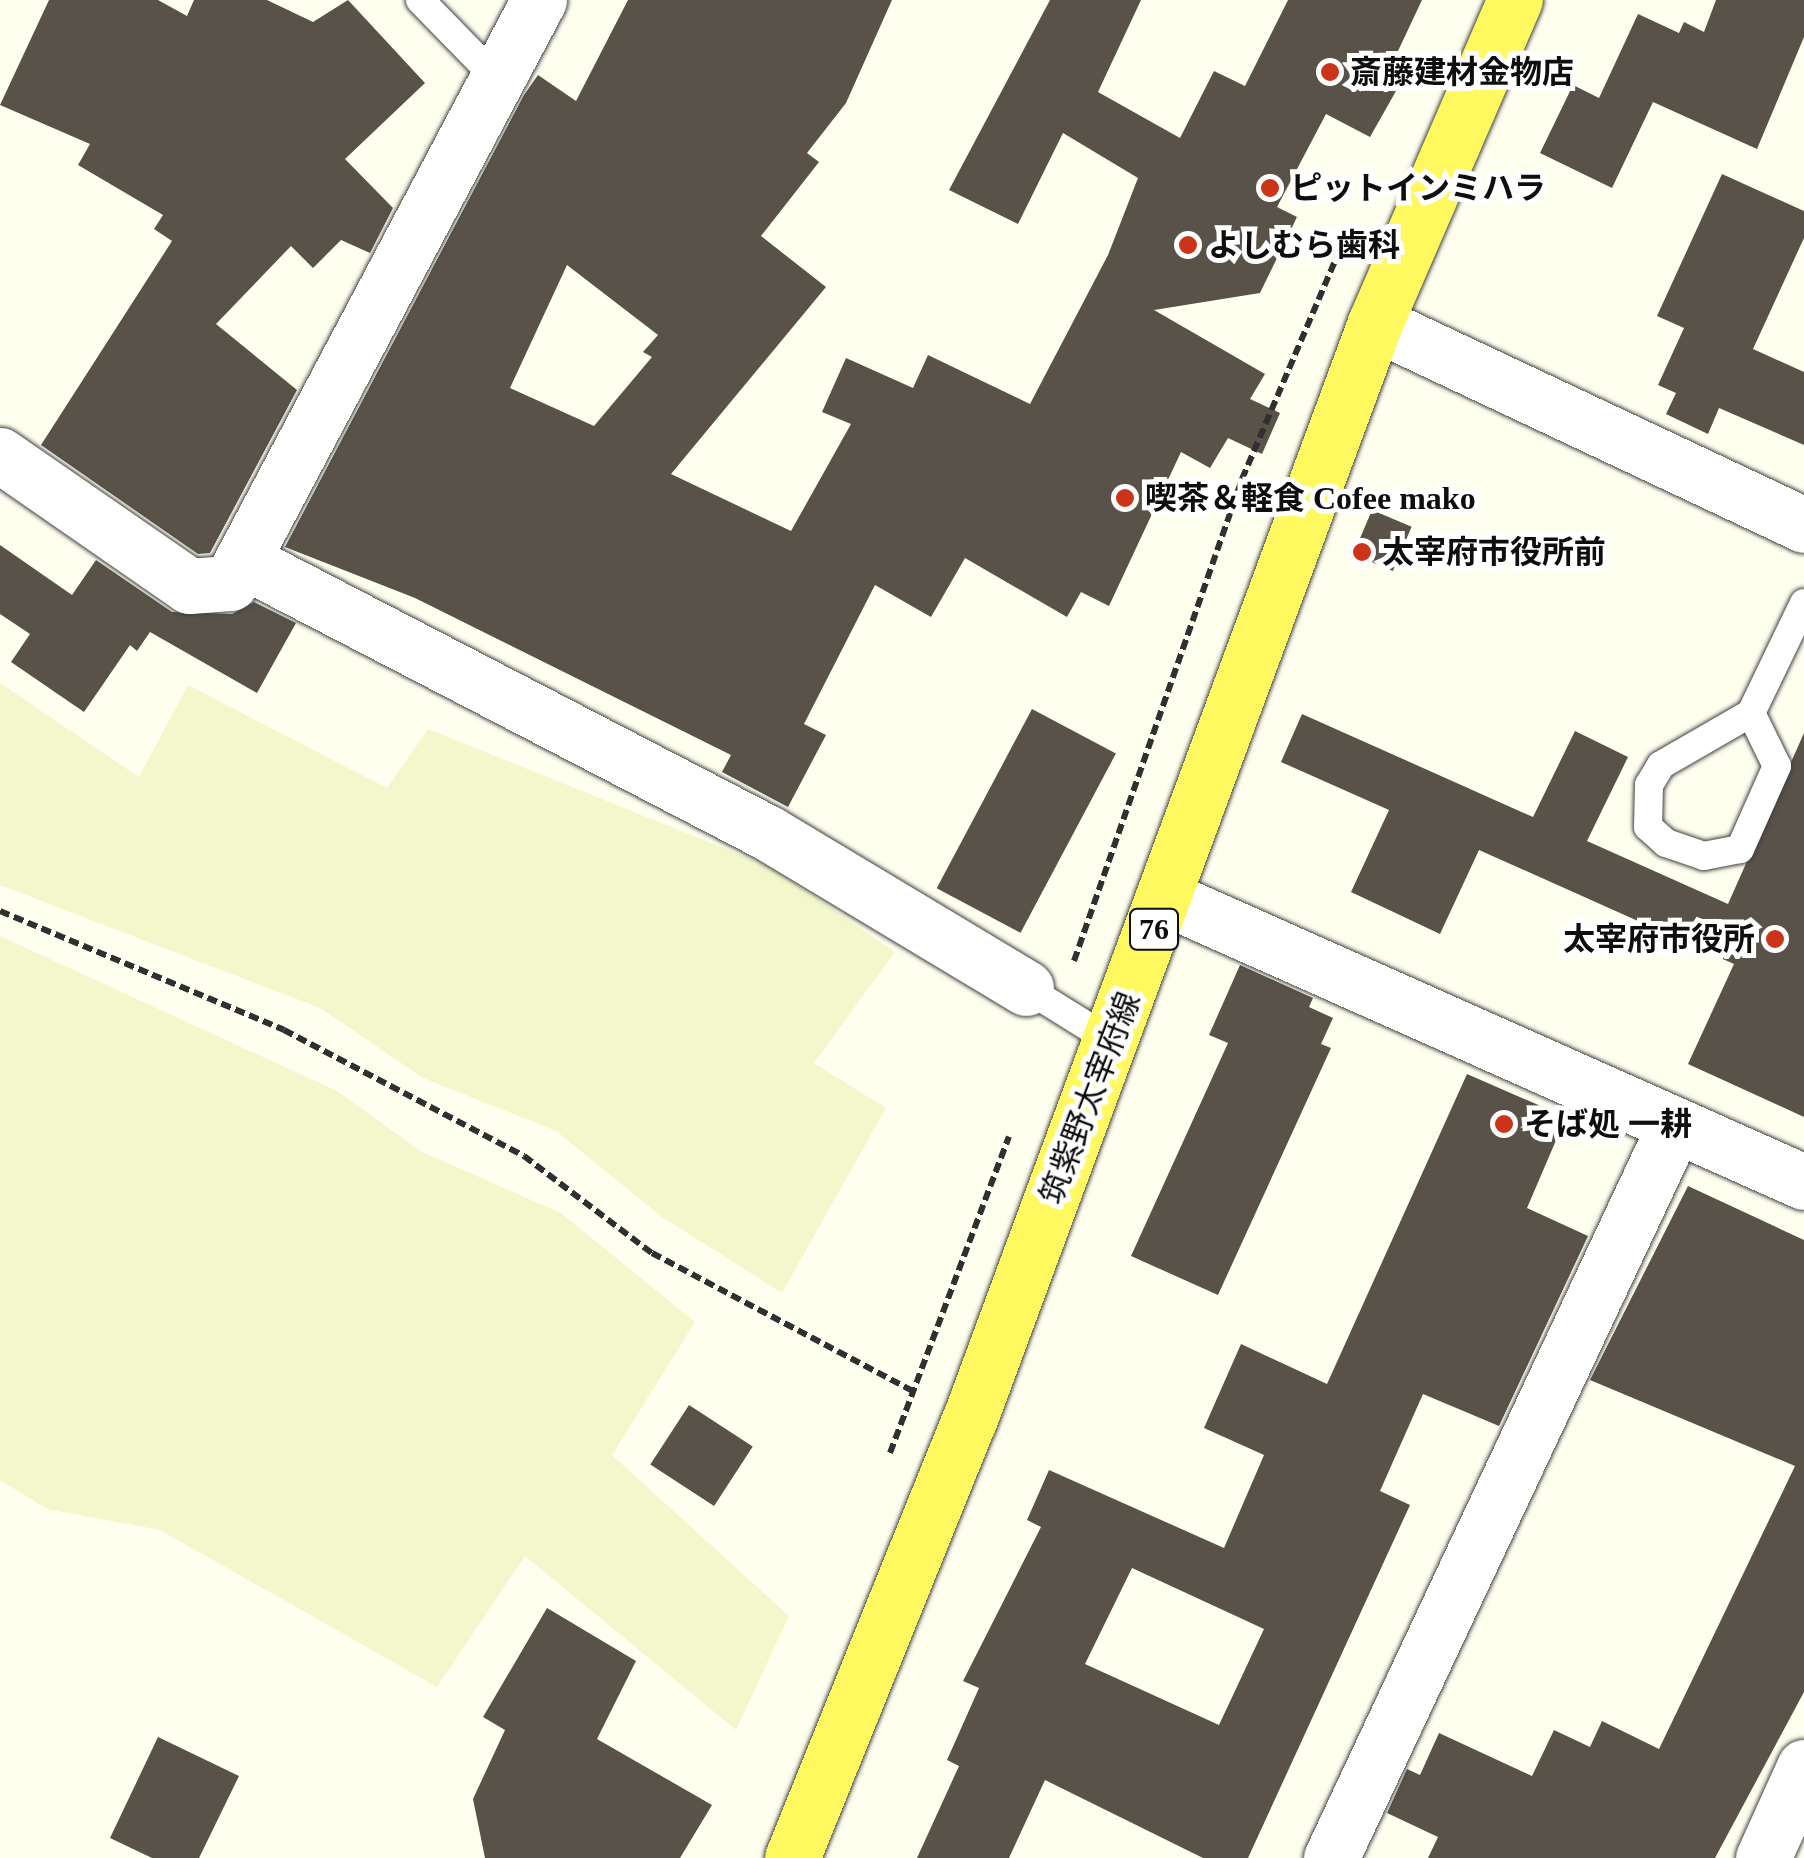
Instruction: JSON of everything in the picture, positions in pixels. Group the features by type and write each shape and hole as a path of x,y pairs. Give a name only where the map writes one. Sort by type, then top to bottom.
{"main road":[{"name":"筑紫野太宰府線","path":"792,1858 969,1422 1166,898 1375,323 1501,4"}],"street":[{"path":"0,455 189,586 230,583 539,0"},
{"path":"1375,323 1804,525"},
{"path":"242,560 768,833 1042,998"},
{"path":"1166,898 1804,1182"},
{"path":"1331,1858 1674,1126"},
{"path":"1763,1858 1804,1767"}],"lane":[{"path":"420,0 498,79"},
{"path":"1752,713 1777,766 1740,849 1704,856 1666,842 1648,827 1643,800 1661,765 1752,713 1804,602"},
{"path":"1042,998 1111,1042"}],"path":[{"path":"1042,998 1242,479 1351,225"},
{"path":"0,911 284,1030 524,1156 652,1254 969,1422"},
{"path":"886,1464 1016,1117"}],"green space":[{"path":"0,683 139,777 188,685 387,788 428,729 771,867 895,952 814,1063 886,1108 782,1293 662,1217 556,1131 423,1078 320,1008 0,885"},
{"path":"0,936 337,1091 422,1152 561,1213 695,1322 612,1455 789,1616 736,1730 525,1556 437,1687 160,1530 47,1509 0,1480"}],"building":[{"path":"49,0 158,0 187,16 194,0 267,0 313,22 348,0 425,83 345,159 393,208 370,253 341,240 313,268 291,246 216,324 297,390 210,553 198,554 41,445 172,241 154,229 163,215 78,165 90,144 0,105"},
{"path":"628,0 892,0 846,103 807,153 819,162 761,236 826,287 671,474 791,531 851,424 822,412 846,358 913,388 928,355 1030,404 1108,255 1138,178 1063,133 1018,224 949,190 1050,0 1141,0 1098,92 1180,138 1214,71 1245,86 1288,0 1422,0 1398,51 1409,68 1370,137 1326,114 1277,207 1297,217 1260,293 1154,310 1265,374 1250,399 1280,413 1262,454 1228,438 1210,468 1181,452 1109,606 1081,592 1067,617 965,558 931,617 875,585 804,724 826,735 788,807 722,772 731,755 415,598 285,547 524,95 538,75 576,101","holes":["567,265 658,335 643,352 652,357 594,426 510,388"]},
{"path":"1716,0 1804,0 1804,37 1757,149 1653,102 1612,188 1540,153 1573,85 1599,98 1638,14 1679,33 1684,22 1704,32"},
{"path":"1722,174 1804,211 1804,238 1753,349 1804,372 1804,445 1719,408 1708,434 1666,414 1676,393 1658,385 1684,328 1657,316"},
{"path":"1372,510 1412,527 1393,571 1353,554"},
{"path":"0,545 72,595 96,560 172,612 232,614 254,602 296,623 257,693 150,632 137,651 130,645 84,712 11,662 30,634 0,614"},
{"path":"1032,709 1116,754 1021,933 937,888"},
{"path":"1302,714 1533,817 1575,731 1628,757 1587,841 1728,904 1804,733 1804,1117 1688,1064 1734,964 1479,850 1440,934 1351,892 1389,810 1281,762"},
{"path":"1240,965 1313,998 1309,1007 1333,1018 1321,1044 1331,1048 1218,1295 1131,1256 1228,1043 1209,1035"},
{"path":"1467,1074 1566,1117 1527,1208 1588,1236 1499,1426 1423,1394 1380,1491 1410,1505 1248,1858 1203,1858 1045,1780 1009,1858 917,1858 959,1766 947,1760 979,1688 963,1681 1041,1527 1027,1520 1049,1470 1224,1548 1264,1455 1204,1428 1241,1344 1327,1384","holes":["1132,1568 1264,1629 1219,1725 1085,1664"]},
{"path":"1688,1186 1804,1240 1804,1692 1715,1858 1428,1858 1438,1837 1387,1813 1407,1769 1420,1775 1439,1733 1532,1776 1554,1730 1590,1747 1602,1721 1659,1749 1795,1466 1590,1380"},
{"path":"689,1405 753,1446 714,1506 650,1465"},
{"path":"547,1608 636,1661 597,1739 712,1805 680,1858 485,1858 473,1799 505,1730 483,1717"},
{"path":"158,1737 239,1776 199,1858 152,1858 110,1838"}],"place":[{"name":"斎藤建材金物店","path":"1330,72"},
{"name":"ピットインミハラ","path":"1270,188"},
{"name":"よしむら歯科","path":"1188,245"},
{"name":"喫茶＆軽食 Cofee mako","path":"1125,498"},
{"name":"太宰府市役所前","path":"1362,552"},
{"name":"太宰府市役所","path":"1775,939"},
{"name":"そば処 一耕","path":"1504,1124"}]}
